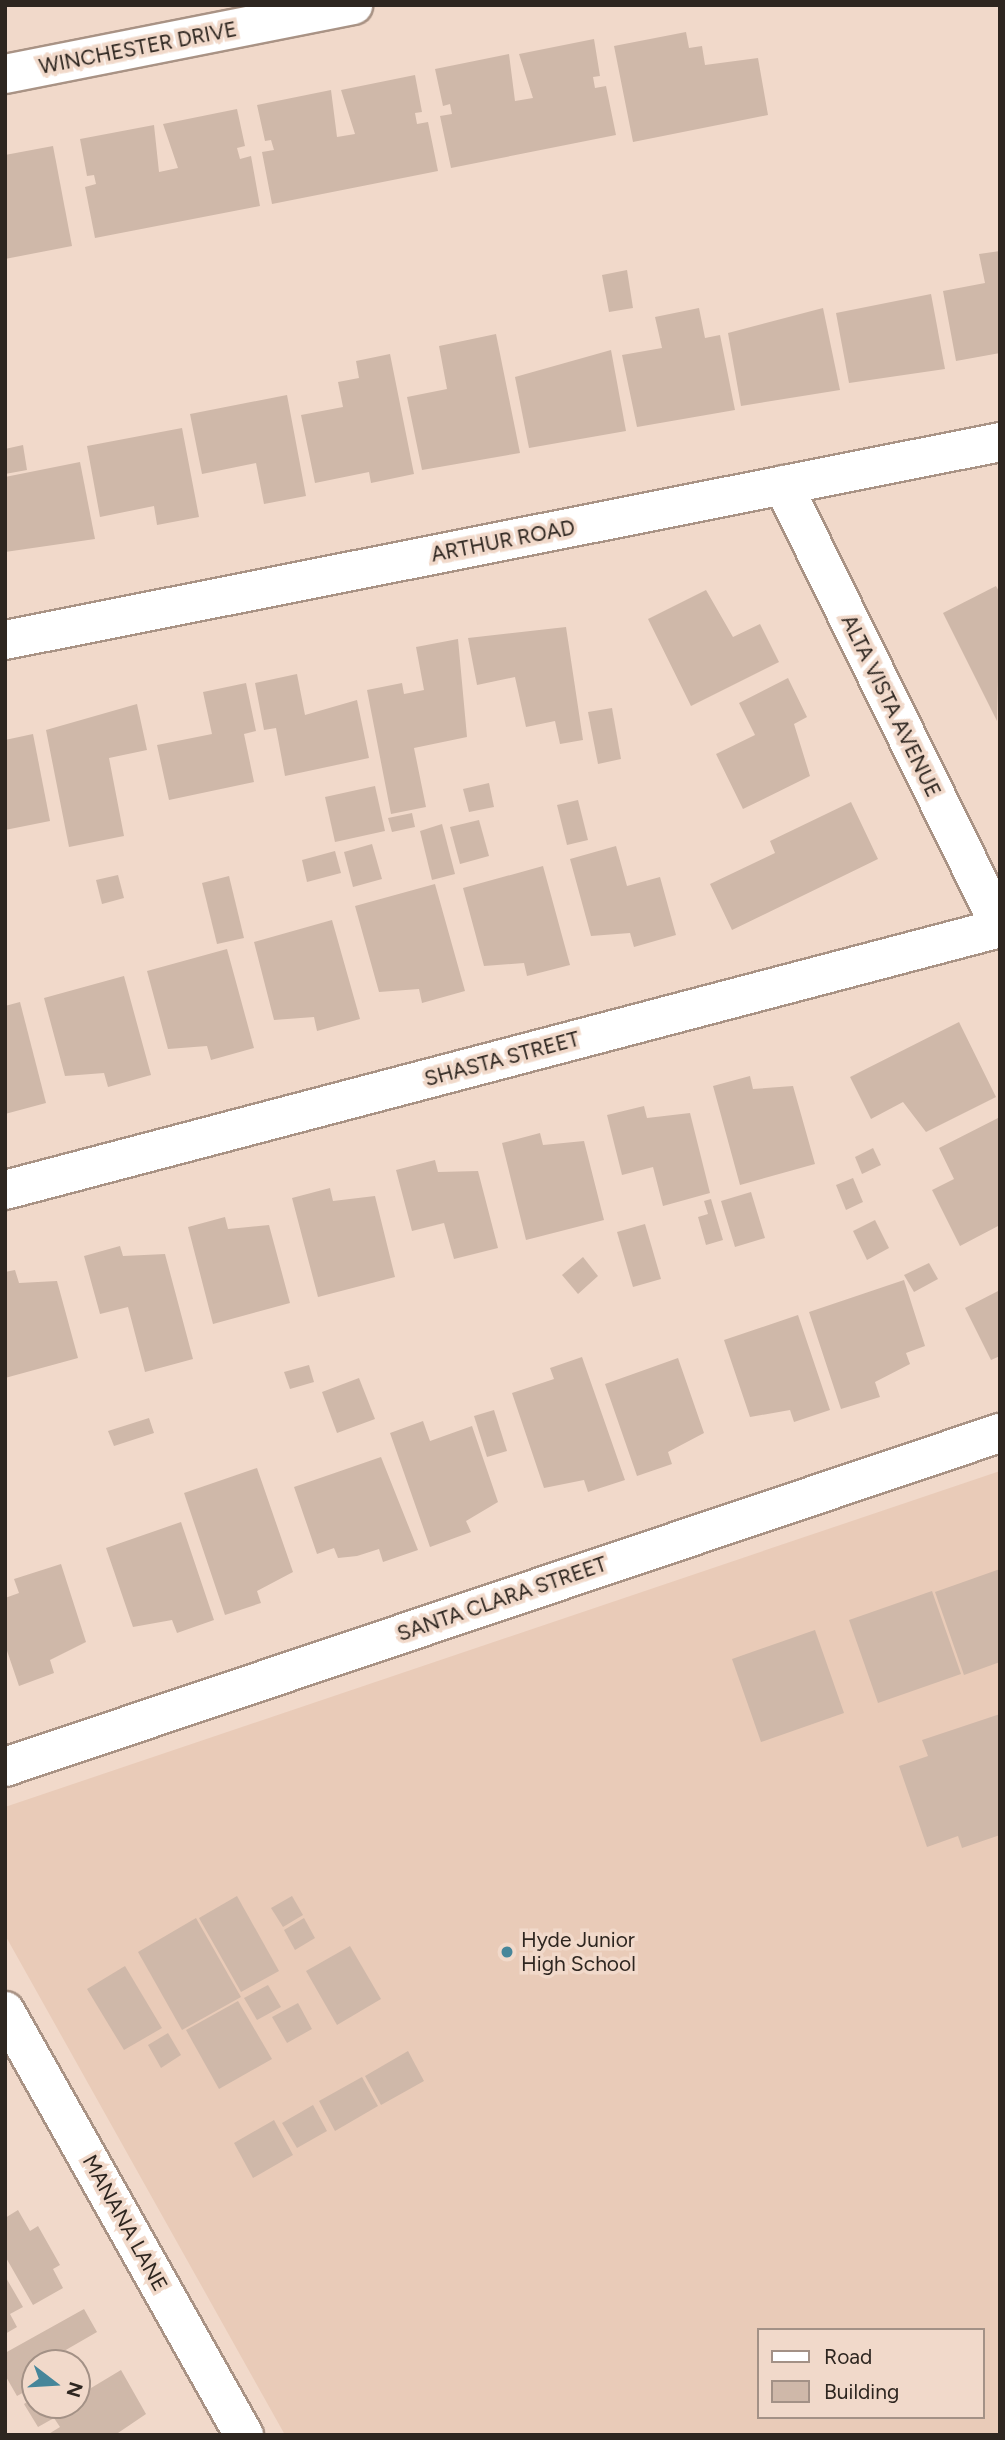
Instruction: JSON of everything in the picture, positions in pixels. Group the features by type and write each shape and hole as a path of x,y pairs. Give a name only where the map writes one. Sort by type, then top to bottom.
{"street":[{"name":"WINCHESTER DRIVE","path":"5,74 352,5"},
{"name":"ARTHUR ROAD","path":"5,640 1000,442"},
{"name":"ALTA VISTA AVENUE","path":"783,485 1000,927"},
{"name":"SHASTA STREET","path":"5,1190 1000,927"},
{"name":"SANTA CLARA STREET","path":"5,1767 1000,1433"},
{"name":"MANANA LANE","path":"5,2011 244,2435"}],"shaded area":[{"name":"Hyde Junior High School","path":"1000,1471 1000,2435 285,2435 5,1935 5,1807"}],"building":[{"path":"686,32 689,48 702,46 705,65 758,58 768,115 633,142 614,46"},
{"path":"594,39 600,76 593,77 595,88 606,86 616,135 451,168 440,116 452,114 450,104 443,106 435,69 509,54 515,101 533,98 519,54"},
{"path":"415,75 422,112 415,113 417,124 428,122 438,171 272,204 262,152 274,150 271,140 265,141 257,105 331,90 337,137 355,134 341,90"},
{"path":"237,109 245,146 237,148 240,159 251,156 260,206 95,238 85,187 96,184 94,175 87,176 80,139 154,125 159,172 178,168 163,124"},
{"path":"53,146 72,246 5,259 5,155"},
{"path":"1000,251 1000,353 956,361 943,291 985,283 979,254"},
{"path":"627,270 633,308 609,312 602,275"},
{"path":"931,294 945,369 849,383 836,313"},
{"path":"699,308 705,338 720,335 735,410 637,427 622,355 662,348 655,317"},
{"path":"823,308 840,390 741,406 728,333"},
{"path":"496,334 520,453 422,470 407,397 447,389 439,346"},
{"path":"611,350 626,431 529,448 515,377"},
{"path":"390,354 414,474 371,483 369,472 315,483 301,415 343,407 338,382 359,378 356,361"},
{"path":"287,395 306,496 264,504 256,463 202,474 190,414"},
{"path":"182,428 199,517 157,525 154,506 100,517 87,446"},
{"path":"23,445 27,470 5,474 5,449"},
{"path":"80,462 95,539 5,552 5,477"},
{"path":"996,586 1000,593 997,721 943,613"},
{"path":"706,590 733,637 760,624 779,662 691,706 648,619"},
{"path":"566,627 583,740 560,744 555,721 526,727 515,677 477,685 468,638"},
{"path":"458,639 467,737 414,748 426,807 391,814 367,690 402,683 404,694 424,690 416,647"},
{"path":"297,674 305,715 357,700 369,758 285,776 276,728 264,730 255,683"},
{"path":"788,678 807,717 794,724 810,776 743,809 716,754 755,735 739,703"},
{"path":"246,683 256,731 244,734 254,782 169,800 157,745 212,734 203,692"},
{"path":"137,704 147,750 109,758 124,836 69,847 46,730"},
{"path":"612,708 621,759 598,764 588,712"},
{"path":"33,734 50,821 5,830 5,740"},
{"path":"489,783 494,807 469,812 463,789"},
{"path":"375,786 385,831 335,842 325,797"},
{"path":"578,800 588,840 567,845 557,805"},
{"path":"851,802 878,859 732,930 710,884 775,853 770,841"},
{"path":"412,813 415,827 392,832 388,818"},
{"path":"479,820 489,856 460,864 450,827"},
{"path":"442,824 455,874 432,880 420,831"},
{"path":"372,844 382,879 353,887 344,852"},
{"path":"616,846 627,886 660,877 676,935 634,947 630,933 591,936 570,859"},
{"path":"335,851 341,873 307,882 302,860"},
{"path":"543,866 570,965 527,976 524,963 484,966 463,888"},
{"path":"118,875 124,898 102,904 96,880"},
{"path":"229,876 244,938 217,944 202,883"},
{"path":"435,884 465,991 422,1003 419,989 379,992 355,906"},
{"path":"332,920 360,1019 317,1031 314,1017 274,1020 254,942"},
{"path":"227,949 254,1048 211,1060 207,1046 168,1049 147,971"},
{"path":"124,976 151,1075 108,1087 104,1073 65,1076 44,998"},
{"path":"20,1002 46,1103 5,1114 5,1006"},
{"path":"959,1022 996,1097 926,1132 903,1102 871,1119 850,1077"},
{"path":"750,1076 753,1089 793,1086 815,1164 740,1185 713,1086"},
{"path":"644,1106 647,1118 690,1113 710,1193 663,1206 653,1167 622,1175 607,1115"},
{"path":"1000,1117 1000,1225 960,1246 932,1190 954,1179 939,1148"},
{"path":"540,1133 543,1145 584,1141 604,1220 526,1240 502,1143"},
{"path":"873,1148 881,1165 862,1174 855,1157"},
{"path":"435,1160 438,1172 478,1171 498,1248 454,1259 444,1223 412,1231 396,1170"},
{"path":"853,1178 863,1202 846,1210 836,1185"},
{"path":"330,1188 333,1201 375,1196 395,1277 318,1297 292,1198"},
{"path":"751,1192 765,1238 735,1247 721,1201"},
{"path":"711,1199 723,1240 706,1245 698,1217 708,1214 704,1201"},
{"path":"225,1217 228,1229 269,1225 290,1303 213,1324 188,1227"},
{"path":"875,1220 889,1248 867,1260 853,1231"},
{"path":"645,1224 661,1279 633,1287 617,1232"},
{"path":"120,1246 123,1256 165,1254 193,1359 145,1372 128,1307 100,1314 84,1256"},
{"path":"583,1257 598,1276 578,1294 562,1275"},
{"path":"929,1263 938,1279 914,1292 904,1275"},
{"path":"15,1270 19,1283 57,1281 78,1358 5,1378 5,1272"},
{"path":"904,1280 925,1346 906,1353 910,1364 875,1382 880,1397 841,1409 809,1312"},
{"path":"1000,1290 1000,1356 991,1360 965,1308"},
{"path":"798,1315 830,1410 794,1422 790,1410 750,1417 724,1340"},
{"path":"582,1357 625,1480 588,1492 584,1480 544,1488 512,1393 554,1379 550,1368"},
{"path":"678,1358 704,1433 668,1452 672,1464 637,1476 605,1384"},
{"path":"309,1365 314,1382 290,1389 284,1372"},
{"path":"359,1378 375,1419 337,1433 322,1392"},
{"path":"494,1410 507,1451 487,1457 474,1416"},
{"path":"149,1418 154,1433 114,1446 108,1431"},
{"path":"423,1421 430,1441 472,1426 498,1502 466,1521 471,1532 430,1547 390,1433"},
{"path":"381,1457 418,1550 383,1562 379,1549 357,1556 338,1558 334,1548 317,1554 294,1487"},
{"path":"257,1468 293,1572 257,1591 261,1603 225,1615 184,1493"},
{"path":"181,1522 214,1620 177,1633 172,1620 133,1627 106,1548"},
{"path":"61,1564 86,1642 50,1660 54,1673 19,1686 5,1645 5,1598 19,1593 14,1579"},
{"path":"1000,1569 1000,1662 964,1675 935,1592"},
{"path":"932,1591 961,1674 878,1703 849,1620"},
{"path":"815,1630 844,1713 761,1742 732,1659"},
{"path":"1000,1714 1000,1835 962,1848 958,1836 927,1847 899,1766 928,1756 922,1740"},
{"path":"237,1896 279,1971 241,1992 199,1918"},
{"path":"292,1896 303,1915 283,1927 271,1908"},
{"path":"196,1918 241,1997 182,2030 138,1952"},
{"path":"304,1918 315,1938 295,1950 284,1930"},
{"path":"350,1946 381,1999 337,2025 306,1971"},
{"path":"125,1966 162,2028 124,2050 87,1989"},
{"path":"268,1985 281,2007 257,2020 244,1998"},
{"path":"238,2001 272,2059 219,2089 186,2030"},
{"path":"298,2003 312,2029 287,2043 272,2017"},
{"path":"168,2033 181,2055 161,2068 148,2045"},
{"path":"408,2051 424,2081 381,2105 365,2076"},
{"path":"362,2077 378,2106 335,2131 319,2101"},
{"path":"313,2105 327,2131 297,2148 282,2123"},
{"path":"274,2120 293,2155 253,2178 234,2143"},
{"path":"18,2210 30,2231 38,2226 60,2265 53,2269 63,2288 33,2305 5,2256 5,2218"},
{"path":"5,2276 23,2307 10,2314 17,2327 5,2334"},
{"path":"84,2309 97,2332 67,2349 21,2349 21,2394 17,2396 5,2375 5,2353"},
{"path":"121,2370 146,2414 115,2435 47,2435 60,2427 55,2419 91,2419 91,2388"},
{"path":"33,2419 52,2419 38,2427"}],"place":[{"name":"Hyde Junior High School","path":"507,1952"}]}
